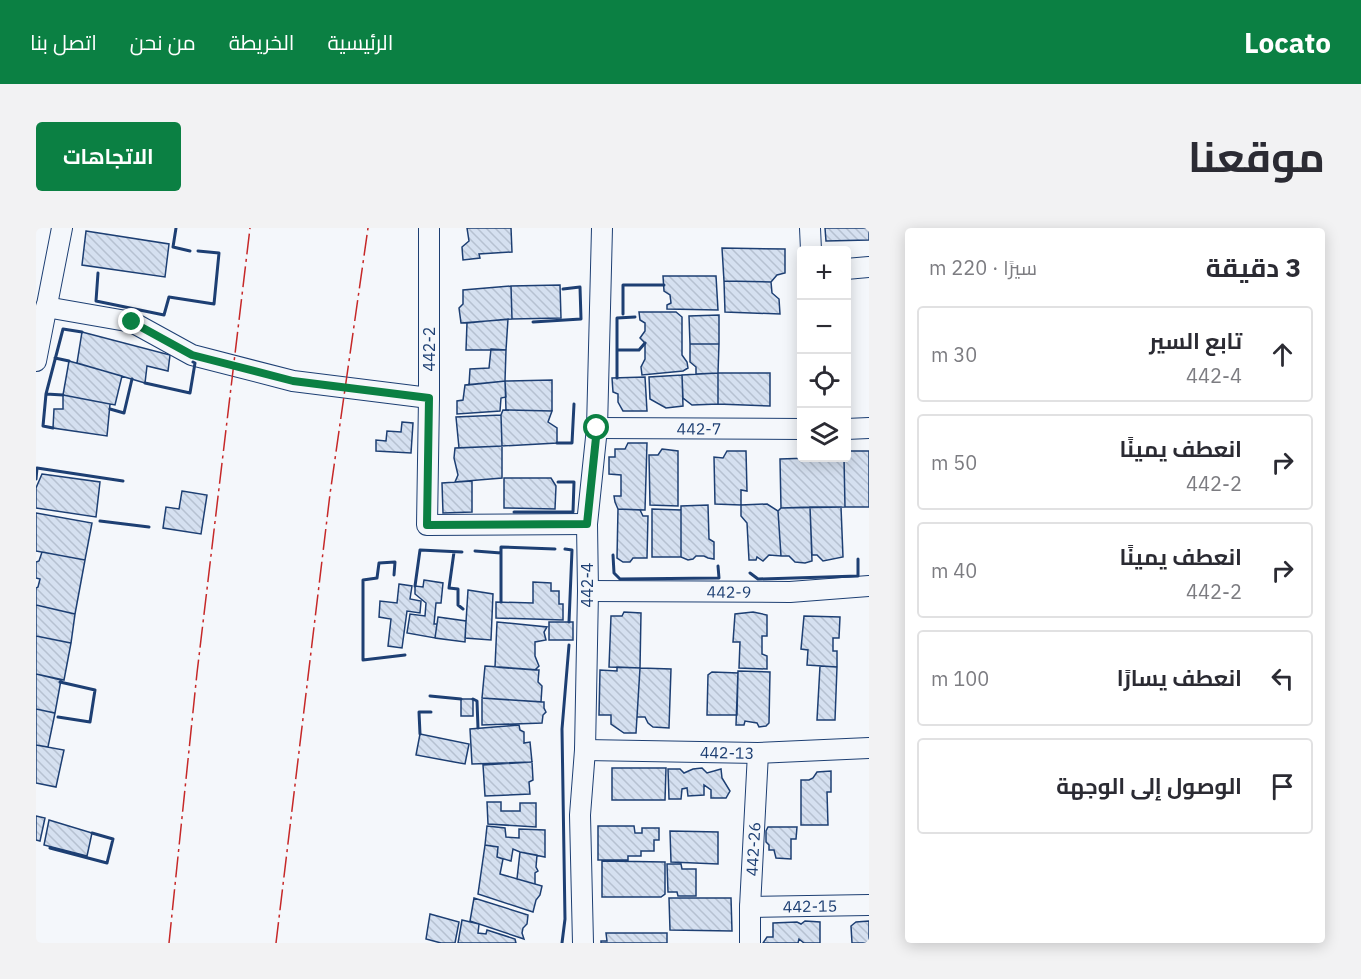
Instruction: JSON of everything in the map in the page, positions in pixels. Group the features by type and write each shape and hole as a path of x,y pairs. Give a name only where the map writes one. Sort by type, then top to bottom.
{"street":[{"path":"36,361 62,228"},
{"name":"442-2","path":"429,228 427,525 587,524"},
{"name":"442-4","path":"582,943 580,815 585,750 587,524 597,428 602,228"},
{"path":"810,228 811,246"},
{"path":"851,269 869,267"},
{"path":"46,307 132,322 192,355 293,381 429,398"},
{"name":"442-7","path":"597,428 797,429"},
{"path":"851,429 869,428"},
{"name":"442-9","path":"588,591 790,592 869,586"},
{"name":"442-13","path":"585,750 758,753 869,748"},
{"name":"442-26","path":"750,943 758,753"},
{"name":"442-15","path":"750,907 869,905"}],"building":[{"path":"467,228 511,228 512,252 479,254 480,258 463,260 462,247 469,241"},
{"path":"825,228 869,228 869,240 826,241"},
{"path":"86,231 169,244 165,277 82,265"},
{"path":"722,248 785,249 785,273 777,275 771,282 724,281"},
{"path":"663,276 716,276 718,310 667,309 667,305 671,303 670,295 664,291"},
{"path":"724,281 771,282 772,293 779,299 780,314 725,312"},
{"path":"560,285 561,318 512,319 511,286"},
{"path":"511,286 512,319 461,323 459,308 463,304 463,290"},
{"path":"639,312 676,312 682,317 682,355 688,368 683,371 642,375 645,343 640,338 645,331 645,323 640,320"},
{"path":"719,315 719,344 690,344 689,316"},
{"path":"508,319 506,350 466,350 467,323"},
{"path":"82,332 170,355 168,371 147,366 145,383 77,363"},
{"path":"690,344 719,344 718,373 696,374 696,367 690,362"},
{"path":"491,349 506,350 505,381 469,385 470,369 489,368"},
{"path":"69,361 122,376 115,405 63,395"},
{"path":"718,373 770,373 770,406 718,404"},
{"path":"718,373 718,404 692,405 683,398 682,375"},
{"path":"682,375 683,406 666,408 650,399 649,377"},
{"path":"645,377 647,411 623,411 618,402 618,394 613,392 612,378"},
{"path":"552,380 552,411 506,410 505,381"},
{"path":"505,381 506,397 501,398 500,411 457,414 457,401 463,400 465,385"},
{"path":"63,395 110,404 107,436 53,428 54,409 63,409"},
{"path":"503,410 552,411 548,422 557,428 557,443 502,446 501,415"},
{"path":"501,415 502,446 459,448 456,417"},
{"path":"402,422 413,423 411,453 376,451 376,440 386,441 387,431 401,432"},
{"path":"628,443 647,443 645,510 618,509 615,502 614,496 621,496 621,475 609,474 609,457 615,457 615,449 625,449"},
{"path":"502,446 502,478 455,482 458,475 454,458 455,448"},
{"path":"662,449 678,451 678,506 650,505 649,455 658,455"},
{"path":"727,451 746,451 747,491 741,490 741,505 715,504 714,457 723,458"},
{"path":"851,451 869,451 869,507 845,507 844,462 851,462"},
{"path":"797,458 797,462 844,462 845,507 781,508 780,459"},
{"path":"42,474 100,482 96,517 36,508 36,488"},
{"path":"504,478 551,478 556,486 555,509 504,508"},
{"path":"472,481 472,512 443,513 442,483"},
{"path":"182,491 207,495 201,534 163,528 166,507 179,509"},
{"path":"767,504 778,511 781,556 769,555 763,561 757,557 756,560 749,560 747,523 741,516 741,505"},
{"path":"708,505 709,539 714,542 714,559 696,556 688,560 681,557 681,506"},
{"path":"810,507 841,507 843,557 823,561 817,555 812,555"},
{"path":"810,507 812,561 795,562 789,556 781,556 778,511 781,508"},
{"path":"618,509 640,510 643,516 648,516 647,558 633,558 630,562 623,562 617,558"},
{"path":"652,509 681,510 681,557 652,557"},
{"path":"36,513 92,523 85,560 36,551"},
{"path":"42,552 85,560 75,614 36,605 36,588 40,579 36,578 36,562 39,561"},
{"path":"424,580 443,583 441,603 436,603 435,638 407,633 410,614 425,616 426,603 415,594 415,586 423,587"},
{"path":"533,582 551,583 551,591 559,591 559,604 563,604 563,620 496,618 496,602 533,603"},
{"path":"399,584 412,586 410,599 421,601 420,613 407,611 402,648 388,646 391,619 379,617 380,601 397,603"},
{"path":"468,590 493,594 491,640 465,638"},
{"path":"36,605 75,614 71,643 36,636"},
{"path":"624,612 641,613 640,668 609,667 611,616 622,616"},
{"path":"753,612 767,615 767,636 762,636 762,654 767,656 767,669 739,668 740,642 733,642 735,614"},
{"path":"804,616 840,617 839,638 833,638 833,651 837,651 837,667 807,665 808,650 801,649"},
{"path":"438,617 466,621 465,642 435,638"},
{"path":"497,622 547,627 544,632 546,640 535,642 535,656 539,666 535,670 495,667"},
{"path":"549,622 573,622 573,640 549,640"},
{"path":"36,636 71,643 64,680 36,674"},
{"path":"485,666 539,670 538,682 542,686 541,702 482,698"},
{"path":"820,666 837,667 835,720 817,720"},
{"path":"617,667 640,668 636,733 624,733 611,724 611,715 599,715 600,670 617,671"},
{"path":"640,668 671,669 669,728 653,727 645,717 637,717"},
{"path":"738,671 770,672 769,723 766,726 759,727 757,723 745,721 744,725 736,725"},
{"path":"712,672 738,673 737,715 707,715 708,675"},
{"path":"36,674 61,680 55,713 36,709"},
{"path":"482,698 544,702 546,712 542,723 482,725"},
{"path":"461,699 473,699 473,716 461,716"},
{"path":"36,709 55,713 48,747 36,745"},
{"path":"519,725 520,730 524,732 524,743 530,742 532,762 472,764 470,729"},
{"path":"420,734 469,744 465,764 416,755"},
{"path":"36,745 64,750 56,787 36,783"},
{"path":"532,762 533,780 529,782 530,794 485,796 483,765"},
{"path":"612,768 666,768 665,800 612,800"},
{"path":"702,768 707,773 721,769 722,778 730,791 726,798 711,798 711,790 704,785 704,795 688,796 687,788 682,789 681,799 669,799 668,769 680,769 684,773"},
{"path":"831,771 831,792 827,792 828,825 801,825 801,780 813,778 817,772"},
{"path":"487,802 501,802 501,811 520,811 520,803 536,803 536,827 488,824"},
{"path":"36,816 45,818 40,841 36,840"},
{"path":"49,820 92,833 87,856 44,845"},
{"path":"487,826 505,828 506,837 519,838 519,829 545,830 545,857 513,849 511,861 497,857 498,847 485,845"},
{"path":"598,826 634,826 635,833 642,833 642,828 659,828 659,840 654,840 654,851 641,851 641,856 628,856 628,860 598,860"},
{"path":"768,827 797,827 796,839 791,839 791,859 776,858 774,850 769,850 766,842"},
{"path":"670,831 718,832 718,864 671,862"},
{"path":"485,845 498,847 497,857 503,859 500,874 542,886 533,912 478,894"},
{"path":"520,852 537,855 538,871 535,873 535,884 517,879"},
{"path":"602,861 665,862 665,894 661,897 602,897"},
{"path":"667,864 681,864 682,869 696,869 696,896 678,896 677,892 668,892"},
{"path":"474,898 528,915 527,924 522,933 524,939 470,921"},
{"path":"669,898 731,898 732,931 670,930"},
{"path":"430,914 459,922 455,943 441,943 426,939"},
{"path":"462,920 479,924 478,933 486,934 487,930 515,939 516,943 458,943"},
{"path":"805,921 820,922 820,943 804,943 799,939 798,943 763,943 767,937 773,937 773,923 797,922 801,924"},
{"path":"869,921 869,943 852,943 851,926 856,922"},
{"path":"606,933 667,933 667,943 601,943 601,941 607,941"}],"wall":[{"path":"176,228 173,247 190,251"},
{"path":"98,273 96,301 164,315 169,297 214,304 219,253 198,251"},
{"path":"623,314 623,285 664,285"},
{"path":"533,322 581,319 580,287 563,289"},
{"path":"617,378 617,318 635,317"},
{"path":"53,428 43,426 46,394 63,329 82,332"},
{"path":"617,350 639,350 645,343"},
{"path":"55,358 69,361"},
{"path":"145,383 190,393 195,363 193,362"},
{"path":"110,409 124,413 132,379"},
{"path":"46,394 63,395"},
{"path":"557,443 572,443 574,404"},
{"path":"36,479 37,468 123,481"},
{"path":"514,512 573,512 574,482 558,482"},
{"path":"100,521 149,527"},
{"path":"501,602 501,547 555,549"},
{"path":"565,549 572,550 569,622"},
{"path":"415,586 420,550 462,552"},
{"path":"475,551 501,553"},
{"path":"454,552 449,588 458,589 458,605 463,609"},
{"path":"613,555 614,573 620,579 719,578 718,566"},
{"path":"750,573 758,579 858,576 858,559"},
{"path":"394,575 395,562 379,563 377,578 363,580 363,660 405,655"},
{"path":"562,943 565,919 562,729 569,645"},
{"path":"58,717 90,722 95,690 60,682"},
{"path":"430,696 461,699"},
{"path":"473,699 477,701 478,728"},
{"path":"420,734 419,712 431,712"},
{"path":"50,848 107,863 113,839 92,833"}],"power":[{"path":"169,943 197,673 250,228"},
{"path":"276,943 330,494 368,228"}],"route":[{"path":"132,322 192,355 293,381 429,398 427,525 587,524 597,428"}]}
